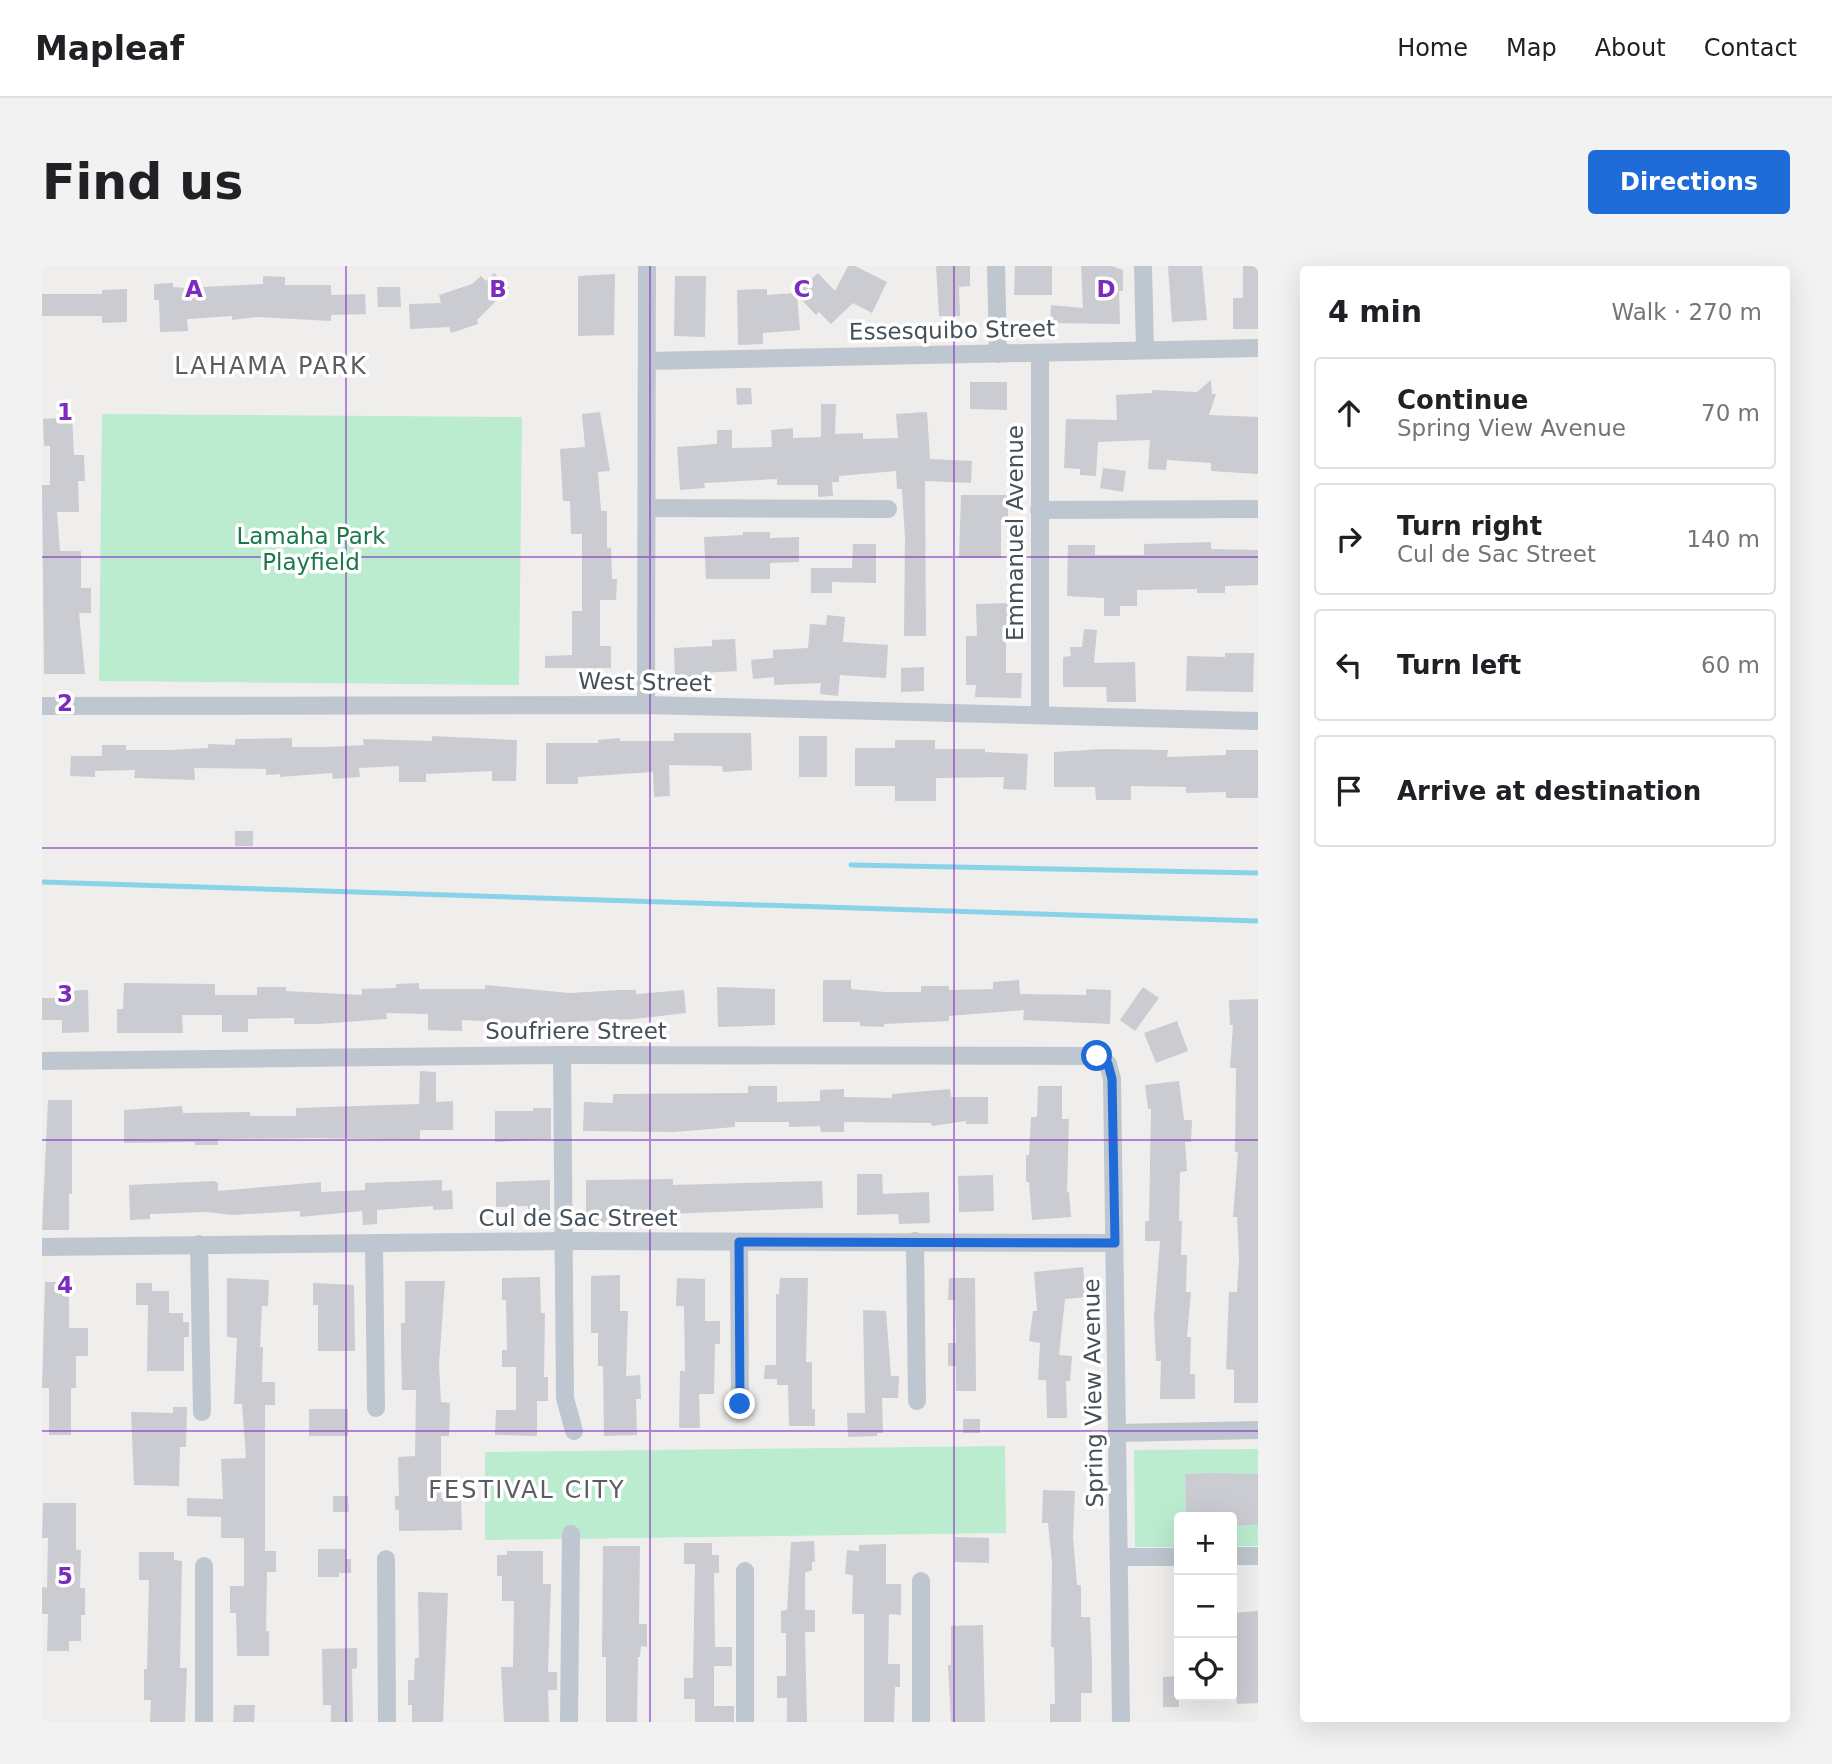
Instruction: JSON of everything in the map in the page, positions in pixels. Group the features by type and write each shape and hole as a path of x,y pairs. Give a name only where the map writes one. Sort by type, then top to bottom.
{"street":[{"path":"646,705 647,266"},
{"path":"996,266 998,354"},
{"path":"1143,266 1145,350"},
{"name":"Essesquibo Street","path":"647,362 1258,348"},
{"name":"Emmanuel Avenue","path":"1040,353 1040,713"},
{"path":"647,508 888,509"},
{"path":"1039,510 1258,509"},
{"name":"West Street","path":"42,706 646,705 1253,720"},
{"path":"562,1055 565,1398 574,1431"},
{"name":"Soufriere Street","path":"42,1061 562,1055 1097,1056 1108,1064"},
{"name":"Spring View Avenue","path":"1108,1064 1112,1079 1121,1557 1121,1722"},
{"name":"Cul de Sac Street","path":"42,1248 563,1241 1115,1243"},
{"path":"915,1241 917,1401"},
{"path":"739,1242 740,1404"},
{"path":"198,1244 202,1412"},
{"path":"374,1244 376,1408"},
{"path":"1118,1433 1258,1430"},
{"path":"569,1722 571,1534"},
{"path":"1237,1556 1258,1556"},
{"path":"1121,1557 1174,1557"},
{"path":"386,1559 387,1722"},
{"path":"204,1566 204,1722"},
{"path":"745,1571 746,1722"},
{"path":"921,1580 921,1722"}],"green space":[{"name":"Lamaha Park Playfield","path":"102,414 522,417 519,685 99,681"},
{"path":"1005,1446 1006,1533 485,1540 485,1452"},
{"path":"1258,1449 1258,1474 1185,1474 1186,1512 1174,1512 1174,1547 1135,1547 1134,1450"},
{"path":"1258,1525 1258,1546 1237,1546 1237,1526"}],"building":[{"path":"848,266 855,266 887,282 872,313 853,303 831,324 819,312 816,315 797,295 800,330 763,333 763,344 738,345 737,290 767,289 767,295 796,293 818,273 835,291"},
{"path":"936,266 970,266 970,286 959,287 960,316 939,316"},
{"path":"1015,266 1052,266 1052,295 1014,295"},
{"path":"1081,266 1111,266 1123,270 1123,291 1119,291 1120,324 1050,323 1051,305 1083,308"},
{"path":"1168,266 1202,266 1207,320 1172,322"},
{"path":"1243,266 1258,266 1258,329 1233,329 1233,298 1243,298"},
{"path":"494,273 509,288 477,320 478,324 451,333 449,327 410,329 409,304 441,303 439,295 472,284 481,276 486,281"},
{"path":"615,274 614,335 578,336 578,276"},
{"path":"263,276 285,277 285,285 331,285 331,295 365,294 366,314 331,315 331,321 258,317 232,320 232,316 187,319 188,331 160,332 159,300 154,300 154,284 173,283 173,287 186,288 263,284"},
{"path":"675,276 706,276 705,337 674,336"},
{"path":"377,287 400,287 401,307 378,307"},
{"path":"127,289 127,322 102,323 102,316 42,316 42,294 102,294 102,290"},
{"path":"1211,380 1212,394 1216,394 1209,415 1258,417 1258,474 1211,471 1211,463 1167,460 1166,470 1148,469 1150,440 1098,442 1096,476 1080,475 1080,469 1064,468 1066,419 1117,420 1116,395 1152,393 1152,390 1197,392"},
{"path":"970,382 1007,382 1007,410 970,409"},
{"path":"736,388 751,388 752,404 737,405"},
{"path":"821,404 836,404 835,434 863,433 863,439 898,438 896,414 927,412 930,459 972,461 971,483 925,481 926,636 904,636 905,538 902,489 897,489 896,471 839,476 839,482 832,482 833,496 818,497 818,485 777,485 777,479 704,483 705,488 680,490 677,447 717,444 717,430 732,430 732,448 772,447 771,430 793,428 793,438 821,437"},
{"path":"600,412 610,471 598,472 601,511 607,511 607,548 611,548 612,579 617,579 616,600 600,600 600,646 611,646 611,668 545,668 545,656 572,655 572,611 582,611 582,534 571,534 570,501 563,501 560,449 585,447 582,414"},
{"path":"72,417 74,455 84,455 85,481 78,481 79,512 57,512 60,551 81,551 81,588 91,588 91,613 79,613 85,674 44,674 42,485 50,485 50,446 44,446 43,419"},
{"path":"1103,468 1126,471 1123,492 1100,488"},
{"path":"961,495 1008,495 1008,520 1001,520 1001,558 959,558"},
{"path":"743,532 770,532 770,538 799,537 799,562 770,563 770,579 706,579 704,537 743,535"},
{"path":"1211,542 1211,549 1258,550 1258,585 1225,586 1225,593 1197,593 1197,589 1137,590 1137,606 1120,606 1120,616 1104,616 1104,598 1067,596 1068,545 1095,545 1095,555 1144,555 1144,544"},
{"path":"853,544 876,544 876,583 832,582 832,593 811,593 811,568 852,568"},
{"path":"1013,603 1014,626 1006,627 1006,673 1022,673 1021,698 975,697 976,685 966,685 966,636 977,636 976,604"},
{"path":"827,615 845,617 843,642 888,645 886,678 840,675 838,696 820,694 821,683 774,685 774,677 753,679 751,660 773,658 773,650 808,648 810,624 826,625"},
{"path":"1084,629 1097,630 1094,663 1135,662 1136,702 1107,702 1106,687 1063,687 1063,657 1071,656 1070,647 1082,647"},
{"path":"735,639 737,671 703,673 703,685 675,684 674,648 712,646 712,640"},
{"path":"1225,653 1254,653 1253,692 1186,691 1187,656 1225,657"},
{"path":"924,667 924,691 901,692 901,668"},
{"path":"674,733 751,733 752,770 723,772 722,766 669,765 670,796 654,797 653,772 578,777 578,784 546,784 546,743 598,743 598,740 620,738 620,741 674,741"},
{"path":"432,736 517,740 516,781 492,781 492,771 426,774 426,782 399,782 399,766 359,768 360,777 333,779 332,773 280,777 280,774 266,775 266,769 194,768 195,780 134,778 135,770 95,771 95,777 70,776 71,756 102,756 102,745 126,745 126,750 169,750 208,748 208,744 235,745 235,739 292,738 292,747 326,747 364,745 363,739 432,741"},
{"path":"799,736 827,736 827,777 799,777"},
{"path":"895,740 935,740 935,749 985,749 985,752 1028,754 1026,790 1003,789 1004,777 936,778 936,801 895,801 895,786 855,786 855,748 895,748"},
{"path":"1104,749 1168,750 1167,757 1226,755 1226,750 1258,750 1258,798 1226,798 1226,792 1186,793 1186,787 1131,786 1131,800 1096,800 1095,787 1054,787 1054,752"},
{"path":"235,831 253,831 253,846 235,846"},
{"path":"823,980 851,980 851,989 885,992 921,992 921,986 949,986 949,990 993,989 993,982 1019,980 1020,994 1086,995 1086,989 1111,990 1110,1024 1023,1020 1024,1010 949,1016 949,1021 884,1024 884,1027 860,1026 860,1022 823,1022"},
{"path":"124,983 215,984 215,995 257,995 257,987 286,987 286,991 362,995 362,989 396,988 396,984 419,983 419,989 485,989 485,985 570,993 636,990 636,994 684,990 686,1013 635,1019 546,1023 545,1028 520,1026 520,1023 462,1020 462,1031 428,1030 428,1014 386,1013 387,1019 318,1024 294,1024 294,1018 248,1019 248,1032 222,1032 222,1015 182,1015 183,1033 117,1033 117,1009 123,1009"},
{"path":"717,987 775,989 775,1025 718,1027"},
{"path":"1143,987 1159,998 1135,1031 1120,1020"},
{"path":"88,990 89,1032 62,1033 62,1020 42,1020 42,998 61,998 61,991"},
{"path":"1258,999 1258,1403 1234,1403 1234,1370 1226,1369 1229,1292 1237,1292 1239,1258 1237,1217 1233,1217 1238,1152 1235,1152 1236,1068 1230,1068 1233,1025 1230,1025 1229,1000"},
{"path":"1177,1021 1188,1051 1156,1063 1144,1033"},
{"path":"420,1071 436,1072 436,1102 453,1101 453,1130 420,1130 420,1140 218,1139 218,1145 195,1145 195,1142 124,1143 124,1110 182,1106 183,1113 250,1112 250,1116 296,1116 296,1108 419,1104"},
{"path":"1179,1081 1184,1120 1192,1120 1191,1142 1185,1142 1187,1171 1180,1172 1179,1221 1182,1221 1181,1255 1187,1255 1186,1292 1191,1292 1187,1337 1191,1337 1190,1374 1195,1374 1195,1399 1160,1399 1161,1361 1156,1361 1154,1318 1160,1241 1145,1241 1145,1221 1149,1221 1151,1109 1148,1109 1145,1085"},
{"path":"748,1086 777,1086 777,1102 820,1101 820,1090 844,1089 844,1097 892,1098 892,1094 950,1089 951,1097 988,1097 988,1124 966,1124 966,1121 932,1126 931,1123 844,1122 844,1132 821,1132 820,1126 789,1127 789,1122 735,1122 735,1127 674,1132 583,1131 584,1102 613,1103 613,1094 748,1093"},
{"path":"1038,1086 1062,1086 1062,1119 1069,1119 1067,1192 1071,1217 1032,1220 1029,1182 1026,1182 1026,1155 1029,1155 1031,1117 1037,1117"},
{"path":"48,1100 72,1100 72,1194 69,1194 69,1230 42,1230"},
{"path":"533,1108 551,1108 551,1139 495,1142 495,1111 533,1111"},
{"path":"857,1174 882,1174 883,1194 929,1192 930,1223 899,1224 898,1214 857,1215"},
{"path":"993,1175 994,1211 959,1212 958,1176"},
{"path":"673,1179 673,1185 822,1181 823,1208 641,1215 641,1221 586,1223 586,1180"},
{"path":"442,1180 442,1191 452,1190 453,1209 433,1210 433,1206 377,1210 377,1224 363,1225 362,1211 300,1217 300,1211 231,1215 206,1212 150,1214 150,1219 130,1220 129,1185 214,1181 218,1183 218,1191 321,1182 321,1192 365,1190 365,1183"},
{"path":"550,1180 550,1221 528,1222 528,1206 496,1207 496,1182"},
{"path":"1083,1267 1086,1297 1065,1299 1059,1355 1072,1356 1070,1381 1066,1381 1067,1418 1047,1418 1046,1380 1038,1380 1040,1343 1029,1341 1033,1311 1037,1311 1034,1272"},
{"path":"620,1275 620,1311 628,1311 626,1376 640,1375 641,1399 636,1399 637,1435 604,1436 603,1366 598,1366 598,1333 591,1333 591,1276"},
{"path":"540,1277 541,1313 545,1313 544,1377 548,1377 548,1401 537,1401 537,1436 495,1435 496,1410 516,1410 516,1367 502,1367 502,1350 507,1350 506,1300 502,1300 502,1278"},
{"path":"227,1278 269,1280 268,1306 262,1306 260,1347 263,1347 262,1382 275,1382 275,1405 265,1405 265,1551 276,1551 276,1572 267,1572 266,1631 269,1631 269,1656 237,1656 236,1613 230,1613 230,1586 244,1586 244,1538 221,1538 221,1517 187,1516 187,1498 223,1499 221,1459 246,1458 242,1404 234,1404 237,1338 227,1337"},
{"path":"677,1278 705,1279 705,1321 720,1321 720,1344 715,1344 714,1394 699,1394 700,1428 679,1428 680,1371 685,1371 684,1306 676,1306"},
{"path":"780,1278 808,1278 806,1362 812,1362 812,1409 815,1409 815,1426 789,1426 788,1385 777,1385 777,1379 764,1379 765,1365 776,1365 776,1294 779,1294"},
{"path":"949,1278 975,1278 976,1391 956,1391 956,1366 948,1366 948,1343 956,1343 955,1300 948,1300"},
{"path":"405,1281 445,1281 439,1365 441,1402 450,1403 449,1436 441,1436 441,1498 461,1498 462,1530 399,1531 399,1510 395,1510 395,1496 399,1496 398,1457 415,1456 416,1390 402,1390 401,1323 405,1323"},
{"path":"45,1282 69,1282 69,1328 88,1328 88,1356 76,1356 76,1388 71,1388 71,1435 49,1435 49,1388 42,1388"},
{"path":"136,1283 152,1283 152,1291 169,1291 169,1313 183,1313 183,1322 189,1322 189,1337 184,1337 184,1371 147,1371 148,1305 136,1305"},
{"path":"313,1283 354,1285 355,1351 318,1351 318,1305 313,1305"},
{"path":"863,1310 886,1311 891,1376 899,1376 898,1398 882,1398 883,1433 877,1433 877,1436 848,1437 847,1413 865,1413"},
{"path":"173,1407 187,1407 186,1447 180,1447 179,1486 134,1485 131,1412 173,1413"},
{"path":"309,1409 348,1409 348,1436 309,1436"},
{"path":"963,1419 980,1419 980,1433 963,1433"},
{"path":"1185,1474 1258,1474 1258,1525 1237,1526 1237,1512 1186,1512"},
{"path":"1043,1490 1075,1491 1073,1537 1077,1585 1081,1585 1081,1617 1090,1617 1092,1663 1092,1693 1081,1693 1081,1722 1050,1722 1050,1704 1055,1704 1054,1647 1051,1647 1052,1563 1048,1523 1042,1523"},
{"path":"333,1496 348,1496 349,1512 333,1512"},
{"path":"43,1503 76,1503 76,1550 81,1550 80,1588 85,1588 85,1615 81,1615 81,1641 69,1641 69,1651 47,1651 48,1614 42,1614 42,1587 47,1588 48,1538 42,1538"},
{"path":"955,1537 989,1538 989,1563 955,1562"},
{"path":"814,1541 815,1562 812,1562 812,1570 805,1573 805,1610 815,1610 815,1632 805,1632 807,1722 787,1722 787,1698 777,1698 777,1676 786,1676 786,1633 781,1633 781,1611 787,1610 791,1542"},
{"path":"684,1543 712,1543 712,1555 719,1555 719,1573 714,1573 715,1647 732,1647 732,1666 714,1666 714,1706 734,1706 734,1722 695,1722 695,1699 684,1699 684,1678 693,1678 695,1564 684,1564"},
{"path":"886,1544 886,1584 901,1584 901,1615 889,1614 888,1664 900,1664 900,1687 895,1687 894,1722 864,1722 864,1614 852,1614 853,1575 845,1574 847,1550 859,1551 859,1545"},
{"path":"603,1546 640,1546 639,1624 647,1624 647,1647 641,1646 638,1657 637,1722 606,1722 606,1657 602,1657"},
{"path":"318,1549 346,1549 346,1559 351,1559 351,1573 339,1573 339,1577 318,1577"},
{"path":"507,1551 543,1551 543,1584 551,1584 548,1672 557,1672 557,1690 548,1690 549,1722 504,1722 501,1667 513,1667 514,1601 502,1601 502,1576 497,1576 497,1555 507,1555"},
{"path":"139,1552 174,1552 174,1560 182,1561 180,1668 187,1668 185,1722 150,1722 151,1700 144,1700 149,1580 139,1580"},
{"path":"418,1592 448,1593 443,1722 412,1722 412,1705 408,1705 408,1680 414,1680 415,1658 419,1658"},
{"path":"1258,1611 1258,1703 1237,1704 1237,1613"},
{"path":"983,1625 985,1722 951,1722 948,1665 951,1665 951,1626"},
{"path":"357,1648 357,1668 352,1669 353,1722 331,1722 331,1705 323,1705 322,1649"},
{"path":"1174,1676 1174,1701 1179,1701 1179,1707 1163,1707 1163,1677"},
{"path":"234,1705 255,1705 254,1722 233,1722"}],"waterway":[{"path":"851,865 1258,873"},
{"path":"42,882 1258,921"}],"district":[{"name":"LAHAMA PARK","path":"271,366"},
{"name":"FESTIVAL CITY","path":"527,1490"}],"route":[{"path":"740,1404 739,1242 1115,1243 1112,1079 1108,1064 1097,1056"}]}
